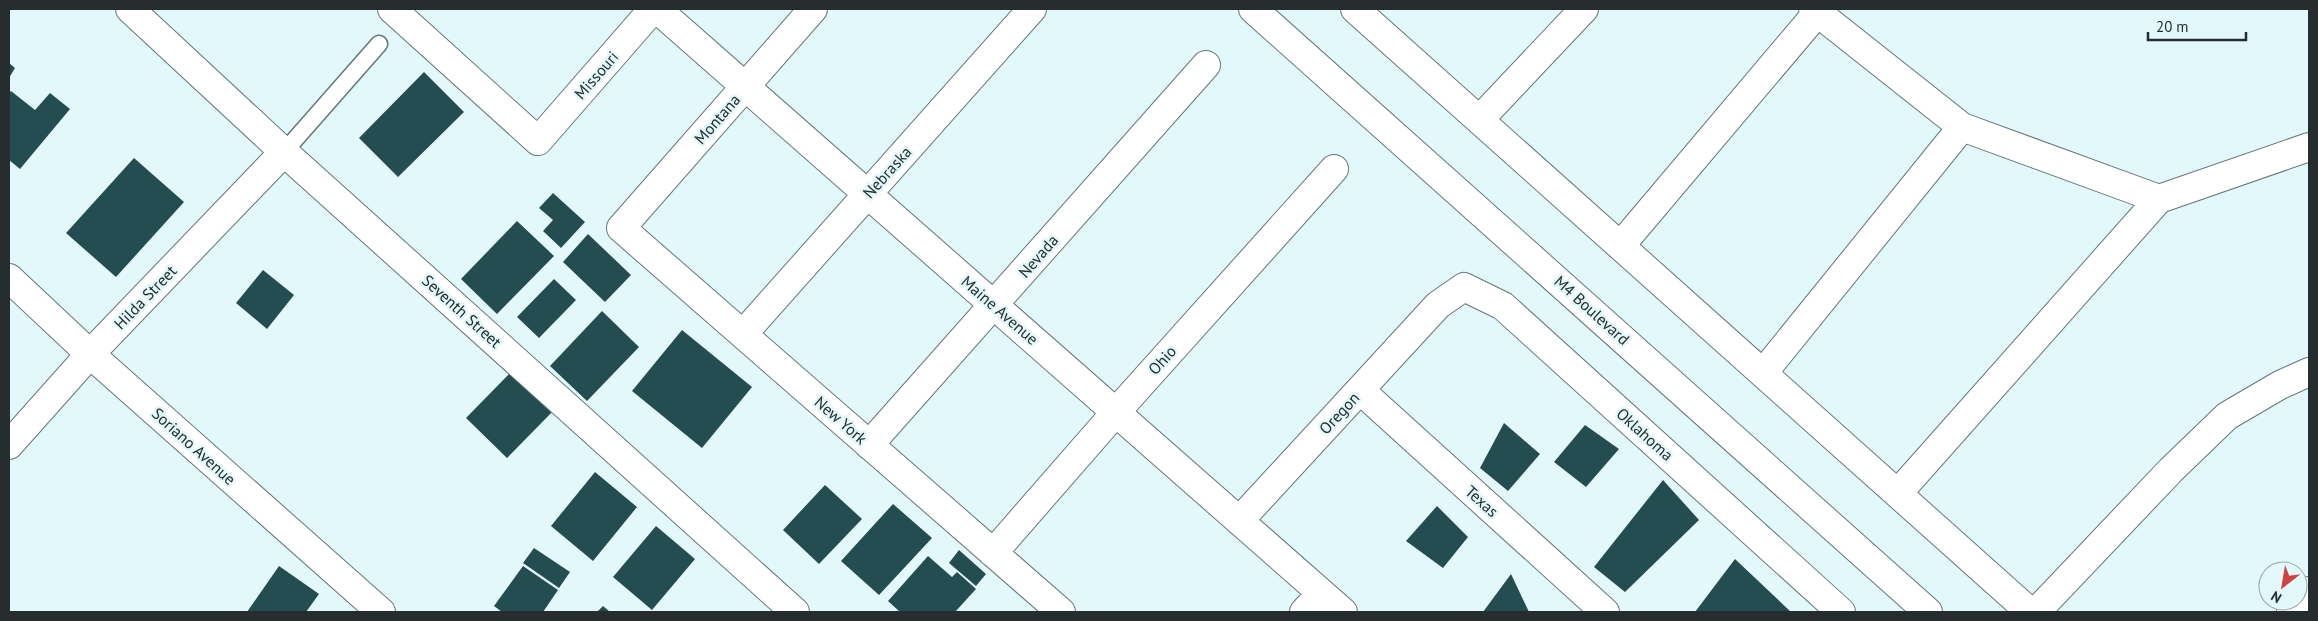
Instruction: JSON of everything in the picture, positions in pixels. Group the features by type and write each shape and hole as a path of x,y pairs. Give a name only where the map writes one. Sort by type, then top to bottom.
{"street":[{"name":"Seventh Street","path":"130,9 284,152 795,612"},
{"name":"Maine Avenue","path":"655,9 1239,521 1313,603 1344,612"},
{"name":"Missouri","path":"405,13 538,141 655,9"},
{"name":"Montana","path":"621,228 813,9"},
{"name":"Nebraska","path":"743,334 1032,9"},
{"name":"M4 Boulevard","path":"1253,9 1928,612"},
{"path":"1355,9 2030,612"},
{"path":"1480,119 1584,9"},
{"path":"1621,245 1815,11 1962,127 2159,199"},
{"name":"Nevada","path":"869,445 995,306 1206,65"},
{"path":"1763,373 1962,127"},
{"path":"1898,493 2159,199 2309,147"},
{"name":"Hilda Street","path":"9,446 90,354 284,152"},
{"name":"Ohio","path":"993,553 1116,412 1334,170"},
{"name":"New York","path":"621,228 1061,612"},
{"name":"Soriano Avenue","path":"9,278 90,354 381,612"},
{"name":"Oklahoma","path":"1438,305 1464,287 1503,306 1841,612"},
{"name":"Oregon","path":"1239,521 1438,305"},
{"path":"2036,612 2171,470 2226,416 2280,385 2309,372"},
{"name":"Texas","path":"1360,390 1605,612"},
{"path":"2291,612 2309,590"}],"lane":[{"path":"284,152 379,44"}],"building":[{"path":"9,63 15,68 9,78"},
{"path":"424,72 464,112 398,177 359,138"},
{"path":"11,91 35,110 50,93 70,109 20,169 9,160 9,93"},
{"path":"134,158 184,202 116,277 66,233"},
{"path":"553,193 585,222 561,248 543,231 553,220 539,208"},
{"path":"517,221 554,256 497,314 461,279"},
{"path":"588,234 631,275 605,302 563,262"},
{"path":"263,270 294,295 267,329 236,303"},
{"path":"554,279 576,300 539,338 517,317"},
{"path":"602,311 639,347 587,401 550,366"},
{"path":"682,330 752,387 702,448 632,391"},
{"path":"514,369 555,409 507,458 466,418"},
{"path":"1504,423 1540,454 1508,491 1480,468"},
{"path":"1585,425 1619,449 1586,487 1554,462"},
{"path":"595,472 637,507 593,561 551,526"},
{"path":"1663,480 1699,520 1625,592 1594,567"},
{"path":"825,485 862,519 819,564 783,530"},
{"path":"893,504 932,538 879,595 841,561"},
{"path":"1437,506 1468,537 1443,568 1406,541"},
{"path":"656,526 695,559 652,610 613,577"},
{"path":"534,548 570,572 559,588 523,563"},
{"path":"959,550 986,574 976,586 949,563"},
{"path":"928,556 952,577 957,572 976,589 955,612 900,612 888,601"},
{"path":"1735,559 1791,612 1695,612"},
{"path":"279,566 319,594 306,612 247,612"},
{"path":"523,566 558,590 543,612 502,612 494,606"},
{"path":"1511,574 1529,612 1483,612"},
{"path":"603,606 610,612 597,612"}]}
